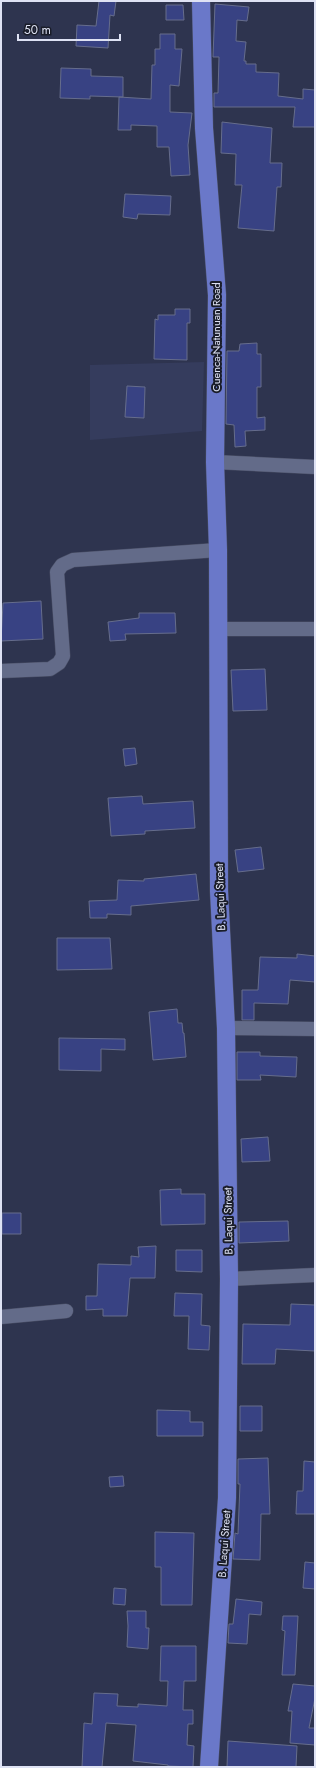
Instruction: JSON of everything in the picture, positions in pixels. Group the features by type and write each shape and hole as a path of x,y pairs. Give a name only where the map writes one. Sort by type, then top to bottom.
{"main road":[{"name":"Cuenca-Natunuan Road","path":"201,1 204,128 217,295 215,462 218,550 217,674"},
{"name":"B. Laqui Street","path":"209,1767 227,1498 229,1278 226,1028 219,890 217,674"}],"street":[{"path":"215,462 315,467"},
{"path":"1,671 50,669 59,663 63,656 58,572 62,565 73,560 218,550"},
{"path":"218,629 315,629"},
{"path":"226,1028 315,1029"},
{"path":"229,1278 315,1275"},
{"path":"1,1317 66,1311"}],"shaded area":[{"path":"204,362 202,431 90,440 90,365"}],"building":[{"path":"99,1 116,1 114,16 110,15 108,48 76,46 77,25 96,26"},
{"path":"215,4 249,7 247,21 237,20 236,41 246,42 244,61 246,61 246,64 256,64 256,72 279,73 278,96 303,99 303,89 315,90 315,127 293,127 295,107 214,107 214,93 218,93 219,57 213,57"},
{"path":"166,5 183,5 184,20 166,20"},
{"path":"160,34 175,34 175,49 182,49 179,86 170,85 170,112 192,113 188,145 190,175 171,176 169,147 157,147 157,126 131,125 131,130 118,130 119,97 151,99 152,65 155,65 155,49 160,49"},
{"path":"61,68 91,69 91,76 123,77 123,97 90,96 90,99 60,98"},
{"path":"222,122 272,128 270,163 282,163 281,187 277,187 274,231 238,228 242,185 235,185 236,154 221,153"},
{"path":"125,194 171,196 170,215 138,214 137,219 123,217"},
{"path":"175,309 190,309 190,323 187,323 187,360 154,359 155,319 158,320 158,315 175,315"},
{"path":"257,343 257,354 261,354 261,387 257,387 257,418 265,417 265,430 245,431 246,446 235,447 234,425 226,424 227,351 239,351 240,344"},
{"path":"127,386 145,387 144,418 125,417"},
{"path":"41,601 43,639 1,641 3,603"},
{"path":"139,613 175,613 176,633 125,634 126,640 110,641 108,622 139,618"},
{"path":"265,669 267,710 233,711 231,670"},
{"path":"135,748 137,764 125,766 123,749"},
{"path":"142,796 143,804 193,801 195,828 145,831 145,834 111,836 108,798"},
{"path":"261,847 264,869 238,872 235,850"},
{"path":"196,874 199,900 131,906 131,915 107,914 107,918 90,918 89,901 117,900 118,880 144,881 144,879"},
{"path":"57,938 110,938 112,969 57,970"},
{"path":"297,954 315,956 315,982 290,980 288,1004 254,1003 254,1020 242,1020 242,990 258,990 260,957 297,958"},
{"path":"177,1009 178,1023 182,1023 184,1033 186,1057 153,1060 149,1012"},
{"path":"59,1038 125,1039 125,1050 101,1049 101,1071 59,1070"},
{"path":"237,1052 260,1052 260,1056 297,1057 296,1077 260,1075 261,1080 237,1080"},
{"path":"268,1137 270,1161 242,1162 241,1139"},
{"path":"181,1189 181,1194 205,1194 205,1224 161,1225 160,1190"},
{"path":"2,1213 21,1213 21,1234 2,1234"},
{"path":"288,1221 289,1241 239,1243 239,1222"},
{"path":"156,1246 155,1278 130,1278 127,1316 103,1316 103,1309 86,1310 86,1296 97,1296 98,1264 131,1265 131,1256 139,1257 138,1247"},
{"path":"176,1250 202,1250 202,1272 176,1271"},
{"path":"175,1293 202,1294 201,1325 210,1326 209,1350 188,1349 189,1316 174,1316"},
{"path":"291,1304 315,1305 315,1351 276,1349 275,1364 242,1364 243,1324 290,1325"},
{"path":"240,1406 262,1406 262,1431 240,1431"},
{"path":"157,1410 190,1411 190,1422 203,1422 203,1436 157,1436"},
{"path":"268,1458 270,1514 261,1514 260,1560 233,1559 235,1533 238,1534 240,1484 238,1484 238,1459"},
{"path":"304,1461 315,1462 315,1514 296,1514 297,1491 303,1491"},
{"path":"123,1476 124,1486 110,1487 109,1477"},
{"path":"155,1532 194,1533 192,1605 161,1605 161,1567 155,1567"},
{"path":"305,1562 315,1563 315,1589 303,1588"},
{"path":"114,1588 126,1589 125,1605 113,1604"},
{"path":"236,1599 262,1602 261,1615 249,1614 247,1644 228,1643 229,1624 233,1624"},
{"path":"127,1611 146,1611 146,1628 149,1628 148,1649 127,1647"},
{"path":"283,1616 298,1616 295,1675 282,1675 285,1631 282,1630"},
{"path":"161,1646 196,1646 196,1681 184,1681 183,1710 193,1710 193,1724 188,1724 187,1745 194,1746 193,1767 168,1766 133,1761 136,1725 106,1723 102,1767 82,1767 84,1723 92,1724 94,1693 118,1694 117,1706 138,1707 138,1704 167,1706 168,1681 160,1681"},
{"path":"293,1684 315,1686 315,1698 309,1728 315,1728 315,1745 290,1743 292,1711 288,1711"},
{"path":"228,1741 297,1746 296,1767 227,1767"}]}
